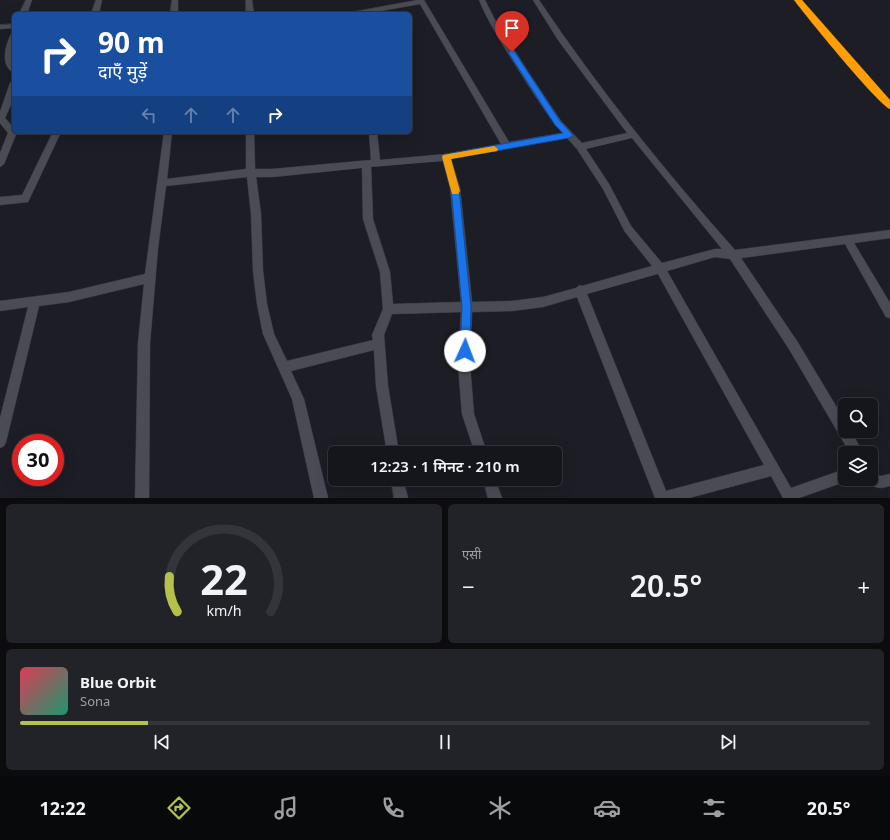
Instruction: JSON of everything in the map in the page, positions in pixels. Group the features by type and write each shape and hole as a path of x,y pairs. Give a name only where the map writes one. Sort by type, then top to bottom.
{"highway":[{"path":"798,0 875,91 890,106"}],"street":[{"path":"24,12 29,0"},
{"path":"96,12 100,0"},
{"path":"174,12 175,0"},
{"path":"249,0 250,12"},
{"path":"482,0 490,18 526,76 558,123 580,147 606,187 628,229 660,268 790,497 838,478"},
{"path":"536,0 577,61 633,135 733,256 793,345 853,446"},
{"path":"363,12 422,1 507,146"},
{"path":"0,27 12,26"},
{"path":"12,41 6,55 10,67 12,68"},
{"path":"12,90 1,119 12,131"},
{"path":"0,164 12,134"},
{"path":"0,201 25,199 56,134"},
{"path":"142,498 144,342 150,278 168,134"},
{"path":"250,134 251,173 256,214 258,271 262,304 269,334 298,399 321,498"},
{"path":"373,134 368,219 385,272 388,309 378,335 378,344 382,386 391,446"},
{"path":"161,183 237,173 371,165 446,157 569,135"},
{"path":"580,147 633,135"},
{"path":"446,157 455,188 467,307 464,366 468,414 479,446"},
{"path":"388,309 512,306 543,302 580,290 634,277 660,268 715,253 733,256 890,234"},
{"path":"848,241 890,313"},
{"path":"0,306 69,297 150,278"},
{"path":"580,290 663,498 774,469"},
{"path":"0,442 35,302"},
{"path":"284,367 378,344"},
{"path":"878,481 890,480"},
{"path":"398,486 401,498"},
{"path":"491,486 495,498"}],"slow traffic":[{"path":"455,191 446,157 494,149"}],"route":[{"path":"465,351 467,307 455,188 446,157 569,135 558,123 526,76 512,52"}]}
